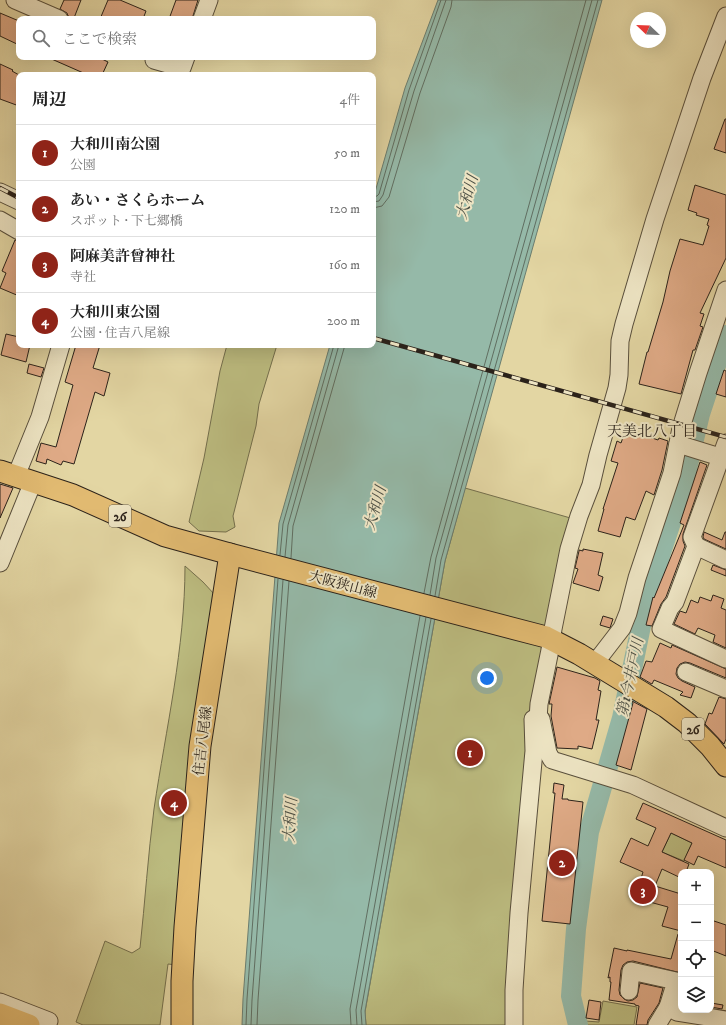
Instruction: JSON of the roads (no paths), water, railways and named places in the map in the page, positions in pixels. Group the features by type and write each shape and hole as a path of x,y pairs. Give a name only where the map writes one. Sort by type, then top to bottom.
{"main road":[{"name":"大阪狭山線","path":"16,476 73,495 166,536 549,639 595,663 614,676 653,698 687,723 710,746 726,766"},
{"name":"住吉八尾線","path":"182,1025 182,981 185,934 200,746 236,556"},
{"path":"0,1014 29,1025"}],"street":[{"path":"15,0 52,16"},
{"path":"203,16 209,0"},
{"path":"514,1025 514,990 519,913 534,751 536,712 549,639 553,628 569,549 579,516 591,485 598,455 615,399 619,375 620,341 632,296 655,219 702,78 726,16"},
{"path":"150,64 182,68 185,60"},
{"path":"0,192 16,200"},
{"path":"0,220 16,228"},
{"path":"688,447 681,428 698,373 726,293"},
{"path":"0,563 16,476 40,417 60,348"},
{"path":"688,447 724,453 692,537 696,546 726,560"},
{"path":"595,663 622,628 672,474 688,447"},
{"path":"696,546 675,602 670,608 661,629 726,660"},
{"path":"686,672 726,689"},
{"path":"536,712 548,753 552,760 633,785 726,828"},
{"path":"629,991 631,971 676,981 668,1007 657,1025"},
{"path":"0,1002 48,1023"},
{"path":"668,1007 677,1012 726,1020"}],"water":[{"name":"大和川","path":"438,0 602,0 445,561 365,1011 366,1025 242,1025 279,523 329,348 376,348 376,189 405,88"}],"waterway":[{"name":"第1今井戸川","path":"578,1025 571,996 576,929 589,832 622,718 648,592 683,486 700,414 726,335"}],"railway":[{"path":"0,188 16,196"},
{"path":"376,339 726,437"}],"place":[{"name":"大和川南公園","path":"470,753"},
{"name":"大和川東公園","path":"174,803"},
{"name":"あい・さくらホーム","path":"562,863"},
{"name":"阿麻美許曾神社","path":"643,891"}],"district":[{"name":"天美北八丁目","path":"652,431"}]}
